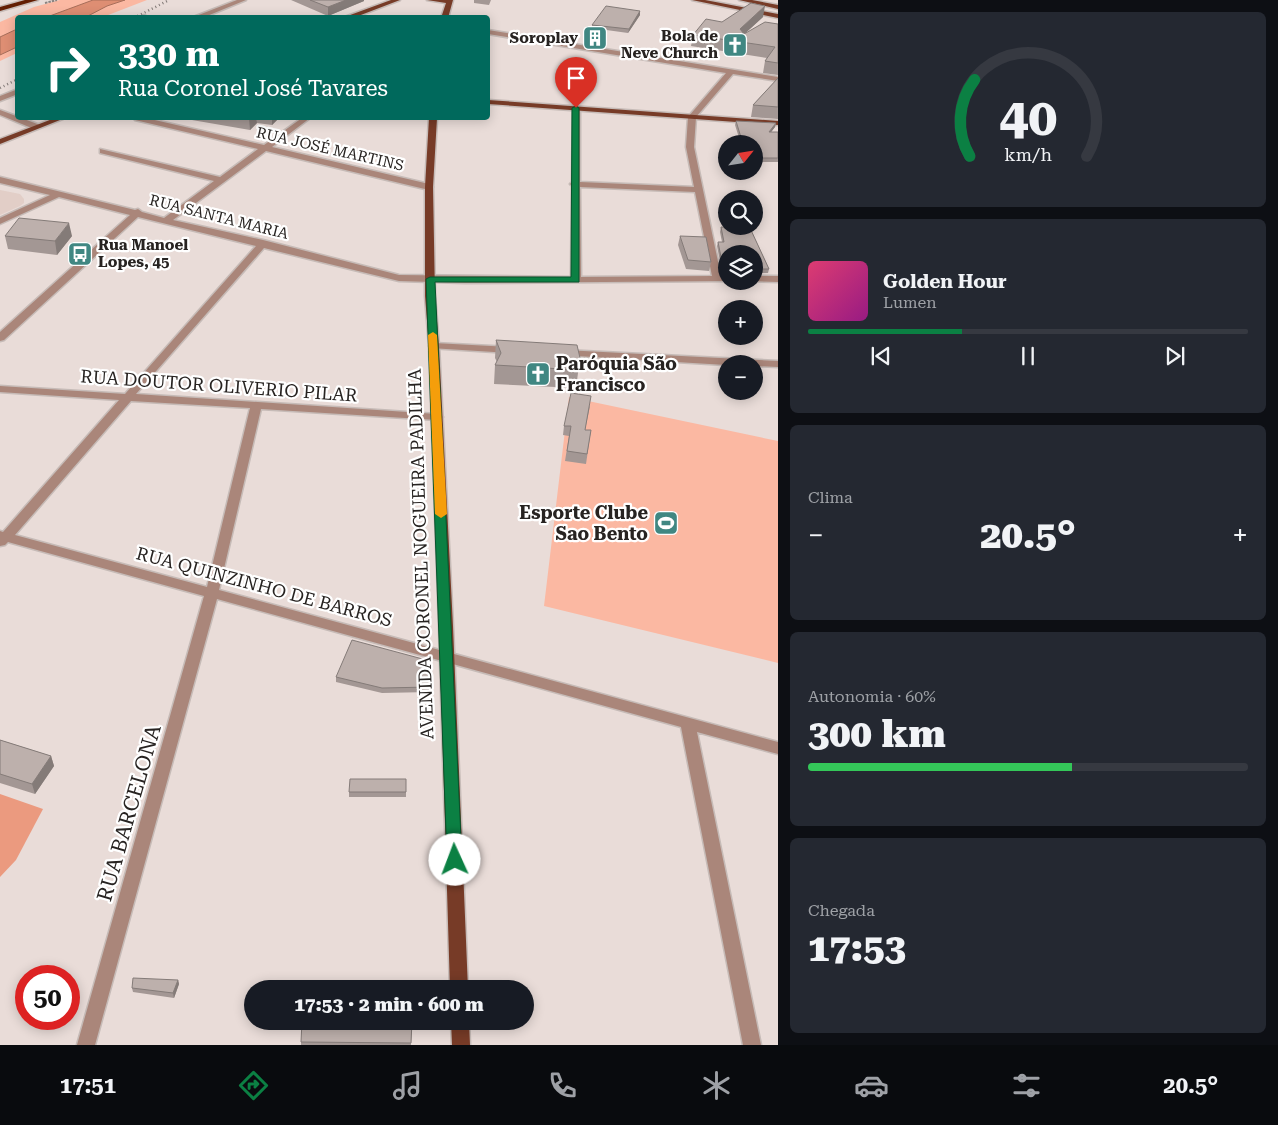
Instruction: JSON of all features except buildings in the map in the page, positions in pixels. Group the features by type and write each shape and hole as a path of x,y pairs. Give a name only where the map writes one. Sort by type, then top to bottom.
{"highway":[{"path":"0,9 34,0"}],"main road":[{"path":"354,15 397,0"},
{"path":"430,0 450,1 445,15"},
{"path":"695,0 778,16"},
{"path":"729,7 748,5 741,0"},
{"path":"741,0 778,7"},
{"path":"490,102 778,123"},
{"path":"0,142 55,120"},
{"name":"AVENIDA CORONEL NOGUEIRA PADILHA","path":"433,120 429,186 430,279 459,980"},
{"path":"460,1030 461,1045"}],"street":[{"path":"202,15 243,0"},
{"path":"490,32 778,79"},
{"path":"718,264 690,147 692,117 732,72"},
{"path":"0,99 15,92"},
{"path":"576,108 574,184 576,280"},
{"path":"0,112 15,118"},
{"path":"21,120 37,126"},
{"name":"RUA JOSÉ MARTINS","path":"146,120 429,186"},
{"path":"167,220 303,120"},
{"path":"104,151 220,180"},
{"name":"RUA SANTA MARIA","path":"0,180 138,212 399,278 718,279"},
{"path":"574,184 699,190"},
{"path":"0,220 59,194"},
{"path":"0,338 138,212"},
{"path":"2,538 129,398 263,244"},
{"path":"763,279 778,279"},
{"path":"434,346 522,351"},
{"path":"551,352 778,364"},
{"name":"RUA DOUTOR OLIVERIO PILAR","path":"0,389 437,418"},
{"name":"RUA BARCELONA","path":"86,1045 212,592 256,406"},
{"name":"RUA QUINZINHO DE BARROS","path":"2,538 212,592 778,748"},
{"path":"688,724 752,1045"}],"shaded area":[{"path":"60,0 147,0 108,15 16,15 34,7"},
{"path":"93,0 125,0 107,6 90,15 52,15"},
{"path":"15,15 15,54 0,61 0,22"},
{"path":"15,30 15,48 0,55 0,37"},
{"path":"0,190 20,194 24,199 24,203 0,215"},
{"name":"Esporte Clube Sao Bento","path":"569,397 778,441 778,663 544,606"},
{"path":"0,794 43,809 16,860 0,877"}],"railway":[{"path":"140,15 169,0"},
{"path":"0,88 15,80"}],"slow traffic":[{"path":"433,335 441,514"}],"place":[{"name":"Soroplay","path":"595,38"},
{"name":"Bola de Neve Church","path":"735,45"},
{"name":"Rua Manoel Lopes, 45","path":"80,254"},
{"name":"Paróquia São Francisco","path":"538,374"},
{"name":"Esporte Clube Sao Bento","path":"666,523"}],"route":[{"path":"455,860 430,279 576,280 574,184 576,108"}]}
